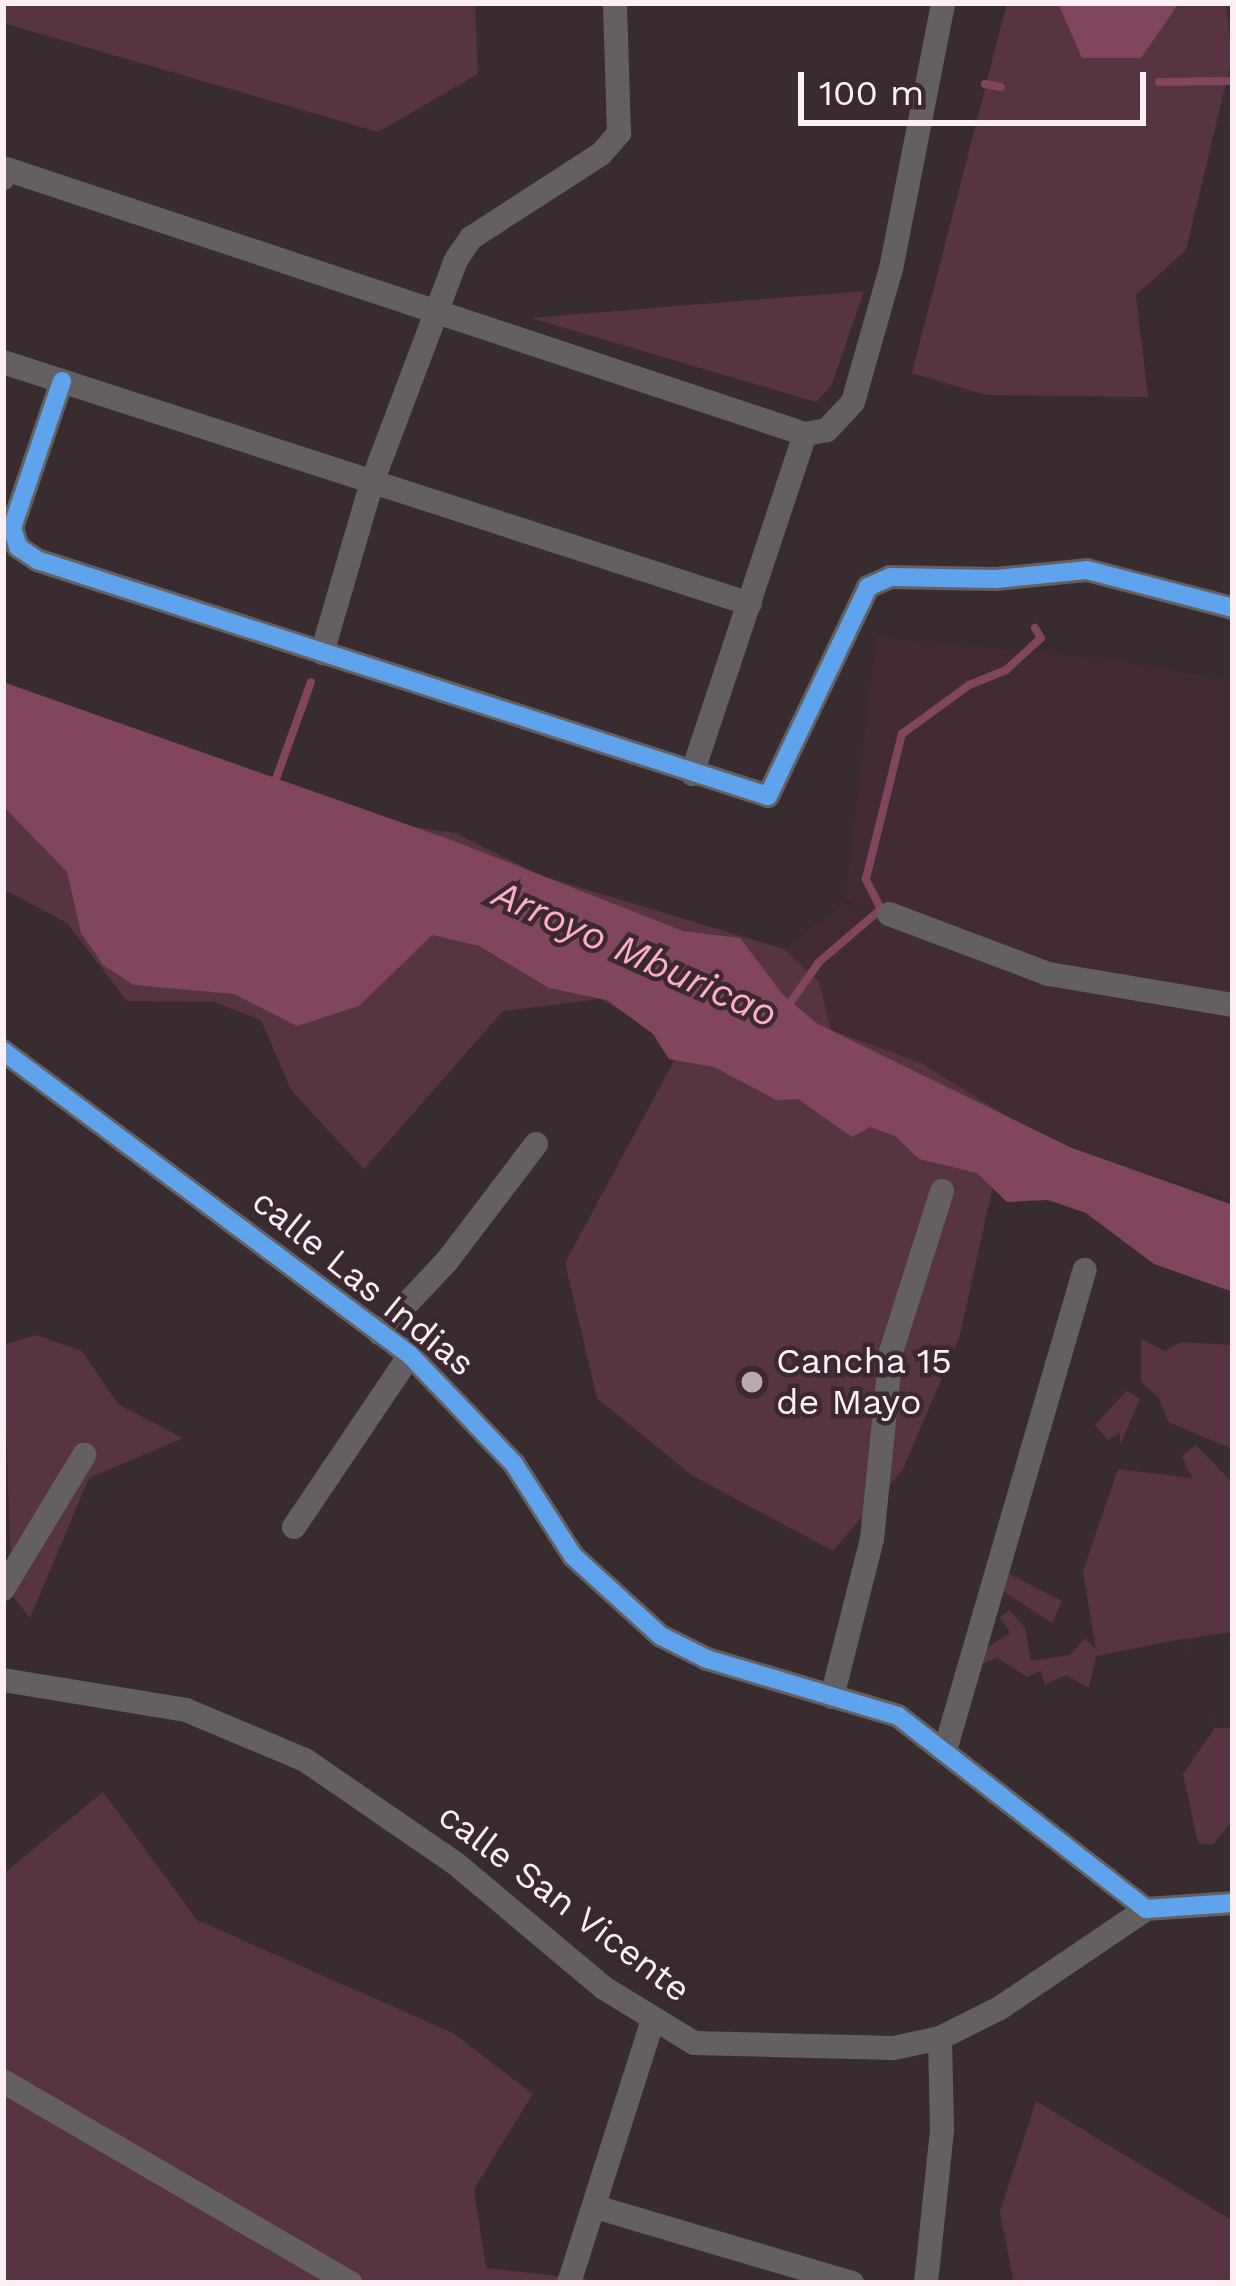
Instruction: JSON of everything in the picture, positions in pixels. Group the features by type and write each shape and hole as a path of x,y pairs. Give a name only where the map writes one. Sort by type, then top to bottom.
{"street":[{"path":"322,653 371,485 435,314 471,238 601,154 620,134 615,3"},
{"path":"3,178 6,170 805,434 827,430 853,402 891,269 943,3"},
{"path":"3,362 750,604"},
{"path":"62,381 12,528 18,547 37,560 768,796 778,788 868,587 890,577 996,579 1087,570 1233,608"},
{"path":"692,774 805,434"},
{"path":"889,914 1049,974 1233,1005"},
{"name":"calle Las Indias","path":"3,1052 410,1355 491,1435 573,1556 661,1636 707,1659 898,1716 946,1747 1146,1909"},
{"path":"380,1333 447,1261 536,1144"},
{"path":"832,1697 872,1539 891,1352 942,1191"},
{"path":"946,1747 1085,1270"},
{"path":"294,1527 410,1355"},
{"path":"3,1589 84,1455"},
{"name":"calle San Vicente","path":"3,1680 186,1710 305,1760 455,1863 653,2019 694,2043 894,2048 940,2038 1000,2008 1146,1909"},
{"path":"1146,1909 1233,1903"},
{"path":"569,2283 599,2208 653,2019"},
{"path":"926,2283 942,2131 940,2038"},
{"path":"3,2081 350,2283"},
{"path":"599,2208 852,2283"}],"shaded area":[{"path":"3,3 475,3 478,74 378,132 3,23"},
{"path":"1007,3 1226,3 1232,58 1186,250 1136,295 1148,397 986,395 912,373"},
{"path":"864,291 832,384 816,402 531,318"},
{"path":"876,637 1108,659 1233,681 1233,1199 1104,1161 1008,1117 921,1063 830,1030 819,982 784,949 844,903 935,933 845,900"},
{"path":"3,696 352,818 455,833 542,876 784,949 819,982 831,1030 921,1063 1008,1117 960,1335 903,1469 833,1551 693,1476 597,1398 565,1263 682,1046 600,999 503,1011 364,1169 291,1090 261,1020 214,1002 127,1001 67,923 3,889"},
{"path":"36,1335 82,1351 118,1404 183,1438 89,1478 30,1618 12,1595 3,1345"},
{"path":"1141,1339 1165,1351 1181,1342 1233,1345 1233,1449 1168,1422 1159,1398 1141,1382"},
{"path":"1127,1391 1140,1399 1120,1445 1120,1433 1108,1440 1095,1425"},
{"path":"1196,1445 1233,1483 1233,1632 1096,1656 1089,1688 1066,1675 1045,1685 1041,1671 1027,1677 998,1658 983,1663 982,1651 1010,1633 1000,1617 1009,1610 1025,1627 1031,1661 1070,1655 1085,1638 1096,1649 1083,1571 1118,1469 1192,1478 1182,1456"},
{"path":"1009,1574 1062,1601 1052,1623 1003,1591"},
{"path":"1200,1684 1214,1728 1233,1728 1233,1820 1213,1845 1198,1843 1183,1774 1214,1729"},
{"path":"103,1792 197,1920 453,2033 533,2094 474,2189 486,2268 620,2283 3,2283 3,1874"},
{"path":"1036,2101 1233,2221 1233,2283 1014,2283 1000,2212"}],"water":[{"path":"1058,3 1179,3 1141,58 1082,58"},
{"name":"Arroyo Mburicao","path":"3,682 454,841 683,931 740,938 784,996 818,1024 1072,1148 1233,1205 1233,1292 1154,1264 1086,1213 1048,1200 1007,1202 977,1173 919,1159 895,1136 870,1127 852,1137 798,1099 776,1100 714,1067 669,1059 653,1034 607,1000 549,988 479,946 432,935 359,1006 297,1026 234,994 134,985 104,966 81,933 67,872 3,806"}],"waterway":[{"path":"1159,82 1233,81"},
{"path":"985,84 1001,87"},
{"name":"Arroyo Mburicao","path":"785,1010 819,962 881,909 866,879 902,734 969,685 1006,670 1041,638 1035,628"},
{"path":"276,779 311,682"}],"cycle path":[{"path":"62,381 12,528 18,547 37,560 768,796 868,587 890,577 996,579 1087,570 1233,608"},
{"path":"3,1051 410,1355 514,1464 573,1556 661,1636 707,1659 898,1716 1146,1909 1233,1903"}],"place":[{"name":"Cancha 15 de Mayo","path":"752,1382"}]}
